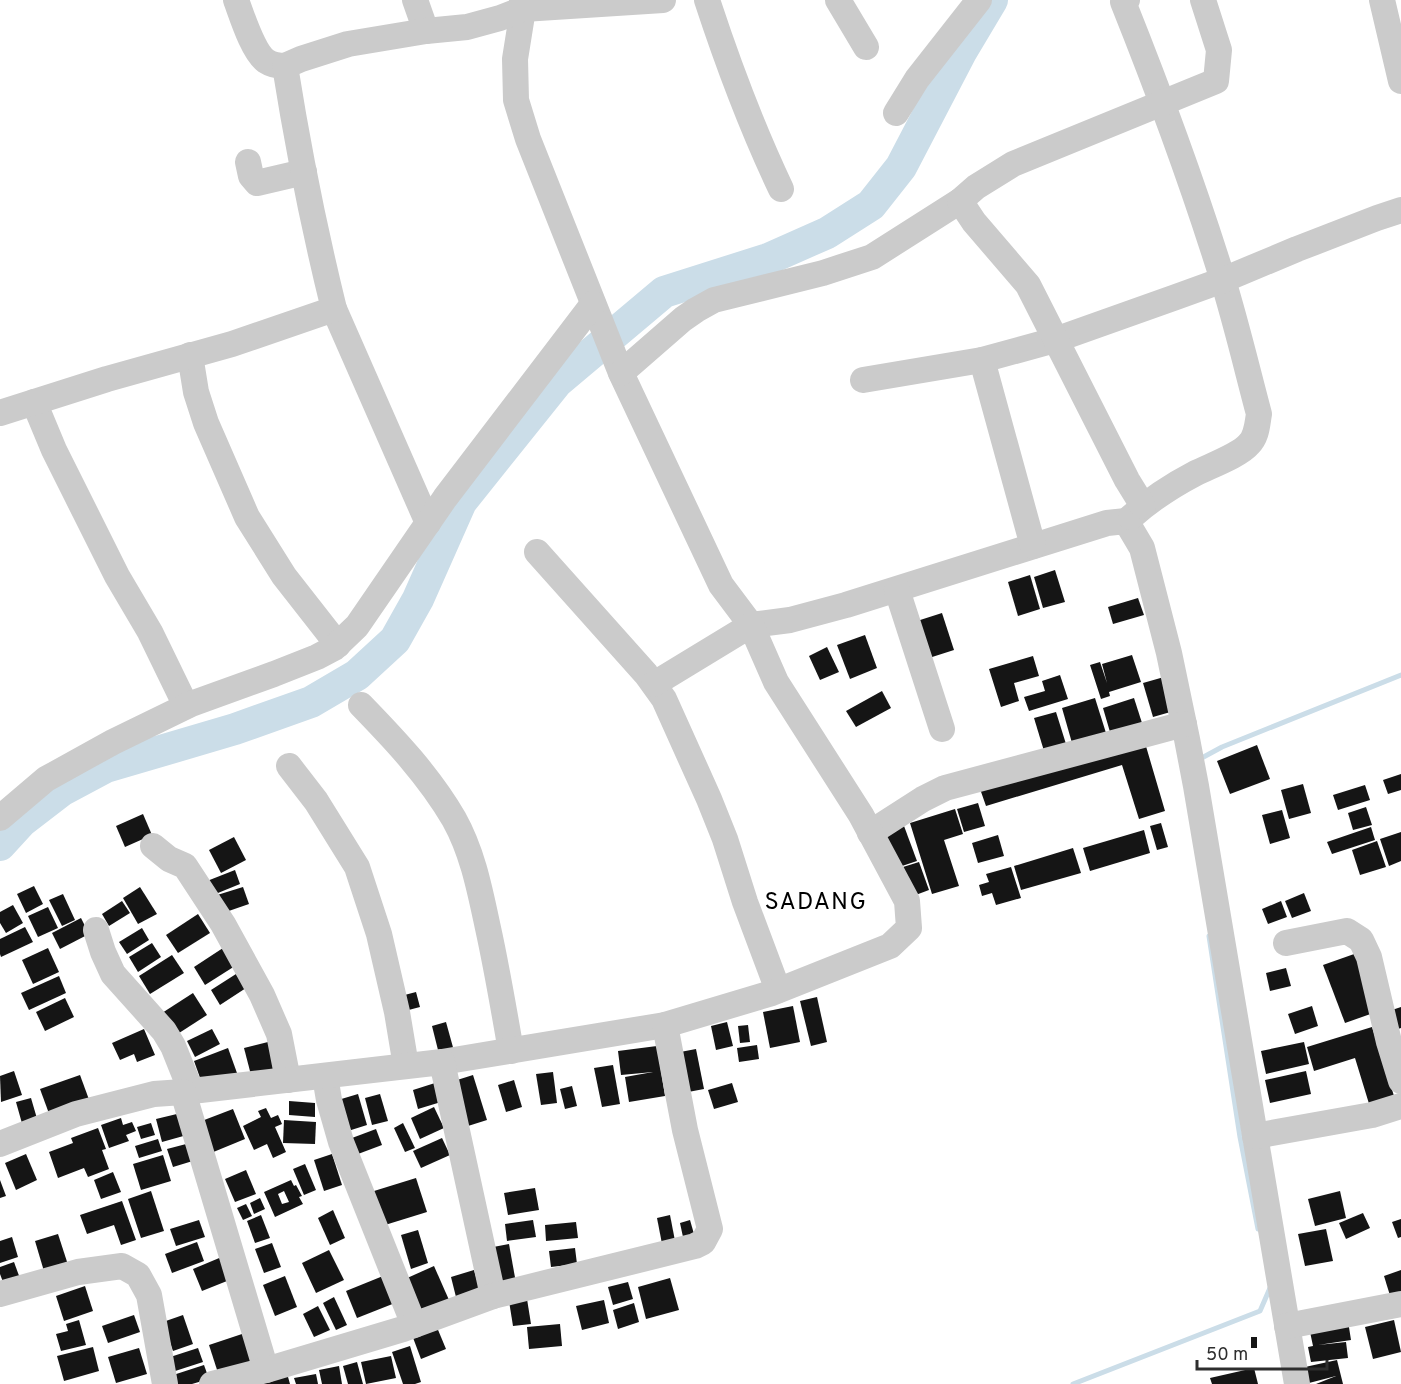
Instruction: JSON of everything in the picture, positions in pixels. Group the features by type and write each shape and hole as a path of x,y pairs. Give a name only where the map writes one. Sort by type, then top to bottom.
{"street":[{"path":"237,0 251,40 264,60 275,66 285,66 348,44 466,27 500,18 522,4 663,0"},
{"path":"415,0 426,31"},
{"path":"707,0 758,140 781,189"},
{"path":"838,0 866,47"},
{"path":"654,684 751,625 790,620 897,590 1135,514 1193,474 1248,446 1256,435 1258,414 1223,280 1184,161 1123,2 1127,0"},
{"path":"621,373 683,319 714,300 823,273 872,257 1013,164 1216,81 1219,50 1203,0"},
{"path":"1382,0 1401,81"},
{"path":"0,1144 76,1114 154,1094 442,1062 665,1025 778,990 890,946 909,928 907,901 861,815 776,682 751,625 721,585 621,373 528,139 516,100 515,58 522,4"},
{"path":"896,113 966,6"},
{"path":"285,66 304,172 334,309 428,523"},
{"path":"248,162 251,176 257,183 304,172"},
{"path":"960,201 974,222 1028,285 1126,480 1169,653 1196,786 1297,1384"},
{"path":"863,380 982,360 1055,340 1223,280 1297,249 1401,211"},
{"path":"0,413 107,379 232,344 334,309"},
{"path":"0,818 46,779 113,742 186,706 317,657 338,645 357,626 445,498 596,311"},
{"path":"190,355 196,392 206,423 247,517 284,576 338,645"},
{"path":"982,360 1034,546"},
{"path":"34,402 54,450 117,576 150,632 186,706"},
{"path":"537,552 646,674 664,699 709,799 778,990"},
{"path":"897,590 942,729"},
{"path":"361,705 397,742 427,779 454,819 468,849 487,921 511,1051"},
{"path":"870,833 923,799 945,788 1185,731"},
{"path":"289,766 316,801 357,867 379,934 397,1012 406,1066"},
{"path":"153,846 169,859 185,866 223,924 262,995 279,1034 288,1080"},
{"path":"96,930 113,974 164,1031 173,1046 266,1370"},
{"path":"1286,943 1347,931 1361,940 1369,957 1401,1082"},
{"path":"212,1384 414,1325 493,1296 695,1246 703,1242 710,1229 686,1130 665,1025"},
{"path":"442,1062 493,1296"},
{"path":"325,1076 330,1106 341,1142 414,1325"},
{"path":"1255,1136 1371,1116 1401,1106"},
{"path":"0,1294 78,1272 122,1266 138,1275 148,1295 165,1384"},
{"path":"1287,1326 1401,1304"}],"building":[{"path":"1055,570 1065,602 1043,608 1034,577"},
{"path":"1030,575 1040,609 1018,616 1008,582"},
{"path":"1138,598 1144,615 1113,624 1108,607"},
{"path":"942,613 954,650 929,658 917,621"},
{"path":"865,635 877,668 850,679 837,645"},
{"path":"827,647 839,672 820,680 809,656"},
{"path":"1132,655 1141,682 1109,692 1110,696 1101,699 1090,665 1100,662 1107,683 1102,664"},
{"path":"1033,656 1039,676 1014,683 1019,701 1001,707 989,669"},
{"path":"1060,675 1068,699 1029,711 1024,697 1045,691 1042,681"},
{"path":"1164,677 1174,711 1153,717 1143,683"},
{"path":"882,691 891,708 856,727 846,711"},
{"path":"1095,698 1106,733 1072,743 1062,708"},
{"path":"1134,698 1142,723 1110,732 1103,708"},
{"path":"1056,712 1066,744 1044,751 1034,718"},
{"path":"1143,736 1165,811 1139,819 1122,765 986,806 979,786"},
{"path":"1257,745 1270,779 1230,794 1217,761"},
{"path":"1401,774 1401,790 1388,794 1383,780"},
{"path":"1303,784 1311,813 1289,819 1281,790"},
{"path":"1365,785 1370,800 1338,810 1333,795"},
{"path":"978,803 985,826 964,832 957,809"},
{"path":"1366,807 1372,825 1353,830 1348,813"},
{"path":"955,809 963,834 944,840 959,886 932,894 910,823"},
{"path":"1282,810 1290,838 1270,844 1262,815"},
{"path":"143,814 152,835 125,847 116,826"},
{"path":"1161,823 1168,847 1157,850 1150,826"},
{"path":"904,826 917,861 896,868 884,833"},
{"path":"1371,827 1375,840 1332,854 1327,842"},
{"path":"1144,830 1150,853 1090,871 1083,848"},
{"path":"1401,832 1401,861 1389,866 1380,839"},
{"path":"998,835 1004,856 978,863 972,843"},
{"path":"234,837 246,860 221,873 209,850"},
{"path":"1377,841 1386,867 1360,875 1352,850"},
{"path":"1073,848 1081,873 1021,890 1014,866"},
{"path":"919,862 929,890 913,896 903,867"},
{"path":"1011,867 1021,898 996,905 992,893 982,896 979,885 989,882 986,874"},
{"path":"235,870 240,884 213,895 207,881"},
{"path":"34,886 43,904 26,913 17,894"},
{"path":"140,887 157,914 138,924 123,898"},
{"path":"243,887 249,904 220,914 214,896"},
{"path":"1304,893 1311,911 1292,918 1285,901"},
{"path":"63,894 75,920 62,926 49,900"},
{"path":"122,901 130,913 109,926 102,914"},
{"path":"1281,901 1287,917 1268,924 1262,909"},
{"path":"13,905 23,923 6,933 0,923 0,912"},
{"path":"48,907 58,928 38,937 28,916"},
{"path":"198,914 210,933 178,953 166,935"},
{"path":"81,918 89,934 60,949 52,933"},
{"path":"25,927 33,942 1,957 0,939"},
{"path":"142,928 149,940 127,954 119,942"},
{"path":"152,943 161,957 138,972 129,957"},
{"path":"48,948 59,972 33,984 22,960"},
{"path":"223,948 235,966 205,985 194,967"},
{"path":"1357,953 1379,1011 1345,1023 1323,965"},
{"path":"172,955 184,973 150,994 139,976"},
{"path":"1286,968 1291,986 1270,991 1266,973"},
{"path":"236,974 246,988 220,1005 211,990"},
{"path":"59,976 66,993 29,1010 21,993"},
{"path":"416,992 420,1007 401,1012 397,997"},
{"path":"193,993 207,1015 176,1035 162,1013"},
{"path":"817,997 827,1042 811,1046 800,1001"},
{"path":"65,998 74,1017 45,1031 36,1012"},
{"path":"793,1006 800,1042 770,1048 763,1012"},
{"path":"1312,1006 1318,1026 1295,1034 1288,1014"},
{"path":"1401,1007 1401,1028 1395,1030 1389,1011"},
{"path":"446,1022 454,1051 439,1054 432,1026"},
{"path":"727,1022 733,1046 716,1050 711,1026"},
{"path":"748,1025 750,1042 740,1043 738,1026"},
{"path":"1372,1027 1395,1099 1370,1107 1355,1058 1314,1071 1307,1047"},
{"path":"144,1029 155,1055 137,1062 134,1054 120,1060 112,1043"},
{"path":"212,1029 220,1044 195,1057 187,1041"},
{"path":"272,1041 278,1068 251,1075 244,1048"},
{"path":"1304,1042 1309,1064 1266,1074 1261,1051"},
{"path":"757,1045 759,1059 739,1062 737,1048"},
{"path":"657,1046 665,1096 629,1102 625,1077 653,1072 621,1075 618,1051"},
{"path":"228,1048 237,1073 203,1086 194,1061"},
{"path":"696,1049 704,1089 683,1093 675,1053"},
{"path":"613,1065 620,1104 602,1107 594,1068"},
{"path":"14,1071 22,1095 1,1102 0,1076"},
{"path":"1306,1071 1311,1094 1270,1103 1265,1080"},
{"path":"553,1072 557,1103 541,1105 536,1074"},
{"path":"80,1075 91,1105 51,1119 40,1089"},
{"path":"473,1075 487,1120 468,1126 454,1081"},
{"path":"514,1080 522,1107 506,1112 498,1085"},
{"path":"435,1083 441,1102 418,1109 413,1090"},
{"path":"732,1083 738,1102 714,1109 708,1090"},
{"path":"572,1086 577,1106 565,1109 560,1089"},
{"path":"358,1094 367,1125 348,1131 338,1100"},
{"path":"380,1094 388,1121 372,1125 365,1098"},
{"path":"31,1098 38,1122 23,1127 16,1102"},
{"path":"289,1101 315,1103 315,1117 289,1115"},
{"path":"434,1107 444,1128 420,1139 411,1118"},
{"path":"266,1108 271,1118 278,1115 282,1124 275,1127 286,1152 273,1158 267,1144 254,1150 243,1126 261,1117 258,1111"},
{"path":"233,1109 245,1139 211,1153 199,1122"},
{"path":"181,1113 187,1135 162,1142 156,1119"},
{"path":"121,1118 123,1125 132,1122 136,1131 126,1135 129,1141 109,1148 101,1125"},
{"path":"284,1120 316,1122 315,1144 283,1143"},
{"path":"151,1123 155,1135 141,1139 137,1127"},
{"path":"403,1123 415,1148 405,1152 394,1128"},
{"path":"98,1128 106,1149 102,1150 109,1169 88,1177 84,1168 58,1178 49,1152 73,1143 71,1138"},
{"path":"376,1129 382,1145 358,1154 352,1138"},
{"path":"442,1138 450,1155 421,1168 413,1151"},
{"path":"158,1139 162,1151 139,1158 135,1146"},
{"path":"190,1143 196,1160 173,1167 167,1149"},
{"path":"26,1154 37,1180 16,1190 5,1163"},
{"path":"332,1154 342,1185 324,1191 314,1160"},
{"path":"163,1155 171,1181 141,1190 133,1164"},
{"path":"305,1164 316,1190 304,1195 293,1169"},
{"path":"246,1170 256,1194 235,1202 225,1179"},
{"path":"113,1172 121,1192 101,1199 94,1180"},
{"path":"416,1178 427,1212 385,1225 374,1191"},
{"path":"0,1180 6,1196 0,1198"},
{"path":"291,1180 302,1196 299,1197 303,1204 275,1217 264,1192","holes":["284,1191 289,1202 282,1204 278,1194"]},
{"path":"535,1188 539,1210 508,1215 504,1193"},
{"path":"151,1191 164,1231 141,1238 128,1199"},
{"path":"1340,1191 1346,1218 1315,1226 1308,1199"},
{"path":"260,1198 265,1209 254,1214 250,1203"},
{"path":"122,1201 136,1240 121,1245 114,1225 87,1234 80,1215"},
{"path":"246,1204 252,1216 243,1220 237,1208"},
{"path":"333,1210 345,1238 330,1245 318,1218"},
{"path":"1363,1213 1370,1228 1346,1239 1339,1223"},
{"path":"261,1215 270,1238 255,1243 247,1221"},
{"path":"670,1215 676,1246 663,1249 657,1218"},
{"path":"1401,1219 1401,1237 1398,1238 1392,1222"},
{"path":"199,1220 205,1237 176,1246 170,1229"},
{"path":"533,1220 536,1237 507,1241 505,1224"},
{"path":"690,1220 694,1234 683,1237 680,1223"},
{"path":"576,1222 578,1238 546,1241 545,1225"},
{"path":"1326,1229 1333,1261 1305,1266 1298,1234"},
{"path":"418,1230 428,1263 411,1269 401,1235"},
{"path":"58,1234 70,1271 46,1278 35,1241"},
{"path":"12,1237 18,1257 0,1263 0,1241"},
{"path":"197,1242 204,1261 172,1273 165,1254"},
{"path":"272,1243 281,1267 264,1273 255,1249"},
{"path":"509,1244 516,1283 496,1287 488,1248"},
{"path":"575,1248 577,1264 551,1267 549,1251"},
{"path":"329,1250 344,1280 316,1293 302,1263"},
{"path":"224,1256 232,1279 202,1291 193,1269"},
{"path":"14,1262 22,1284 6,1290 0,1267"},
{"path":"434,1266 449,1300 420,1313 405,1279"},
{"path":"474,1270 481,1294 457,1301 451,1277"},
{"path":"1401,1270 1401,1299 1392,1302 1384,1276"},
{"path":"285,1276 297,1307 275,1316 263,1285"},
{"path":"383,1276 395,1303 357,1318 346,1291"},
{"path":"670,1278 679,1310 646,1319 638,1287"},
{"path":"628,1282 633,1299 613,1305 608,1287"},
{"path":"85,1286 93,1311 64,1321 56,1296"},
{"path":"334,1297 347,1325 336,1330 323,1303"},
{"path":"527,1299 531,1324 513,1326 509,1301"},
{"path":"604,1300 609,1323 582,1330 576,1306"},
{"path":"634,1303 639,1322 618,1329 613,1310"},
{"path":"318,1306 330,1330 314,1337 303,1314"},
{"path":"134,1315 140,1332 108,1343 102,1326"},
{"path":"183,1315 193,1344 173,1351 163,1322"},
{"path":"79,1320 86,1345 61,1351 56,1334 68,1331 66,1324"},
{"path":"1394,1320 1401,1352 1373,1359 1365,1327"},
{"path":"1348,1321 1351,1340 1318,1345 1346,1342 1348,1358 1311,1362 1308,1347 1313,1346 1309,1327"},
{"path":"560,1324 562,1346 529,1349 527,1327"},
{"path":"436,1325 446,1349 421,1359 412,1335"},
{"path":"251,1331 261,1362 219,1376 209,1345"},
{"path":"1251,1337 1257,1337 1257,1348 1251,1348"},
{"path":"410,1346 421,1382 403,1384 392,1352"},
{"path":"93,1347 99,1371 64,1381 57,1356"},
{"path":"139,1348 147,1374 116,1383 108,1357"},
{"path":"198,1348 203,1362 169,1373 164,1359"},
{"path":"391,1356 396,1378 366,1384 361,1362"},
{"path":"1337,1360 1343,1384 1316,1384 1336,1376 1309,1383 1305,1367"},
{"path":"357,1362 363,1384 348,1384 343,1366"},
{"path":"204,1365 209,1379 192,1384 170,1384 167,1377"},
{"path":"339,1366 342,1384 322,1384 319,1370"},
{"path":"1254,1368 1258,1384 1212,1384 1210,1378"},
{"path":"286,1370 290,1384 243,1384"},
{"path":"316,1374 318,1384 296,1384 294,1378"}],"waterway":[{"path":"0,845 22,821 61,791 106,767 235,729 311,702 357,675 395,640 418,599 461,502 557,382 664,292 768,259 827,233 871,205 901,167 961,52 992,0"},
{"path":"1198,760 1222,747 1401,675"},
{"path":"1209,936 1240,1137 1258,1229"},
{"path":"1073,1384 1260,1311 1270,1288"}],"district":[{"name":"SADANG","path":"816,903"}]}
